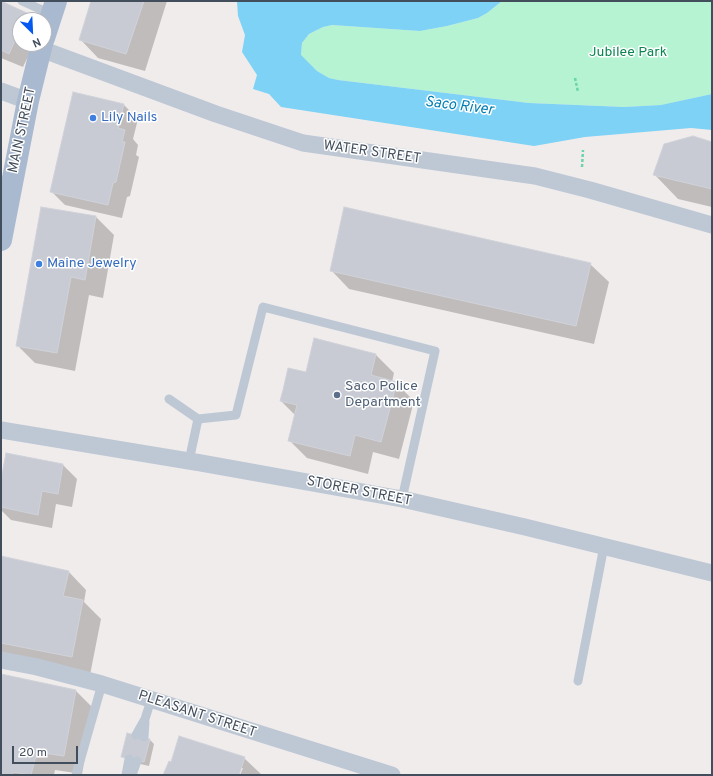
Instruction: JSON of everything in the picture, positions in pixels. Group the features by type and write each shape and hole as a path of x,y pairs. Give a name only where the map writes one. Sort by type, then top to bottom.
{"main road":[{"name":"MAIN STREET","path":"1,240 28,101 40,52"}],"street":[{"name":"WATER STREET","path":"52,48 216,114 303,143 535,176 712,225"},
{"path":"1,91 28,101"},
{"name":"STORER STREET","path":"1,430 189,461 402,499 712,573"},
{"name":"PLEASANT STREET","path":"1,660 37,667 102,684 392,775"}],"lane":[{"path":"22,1 53,7"},
{"path":"169,399 198,419 236,415 263,307 435,351 402,499"},
{"path":"189,461 198,419"},
{"path":"578,681 604,546"},
{"path":"76,775 102,684"},
{"path":"140,736 151,700"},
{"path":"126,775 133,760 132,775"}],"path":[{"path":"576,78 578,92"},
{"path":"582,172 583,150"}],"green space":[{"name":"Jubilee Park","path":"502,1 712,1 712,94 662,105 624,107 529,103 338,80 329,78 317,71 301,56 302,43 309,34 323,27 332,25 420,31 478,18"}],"water":[{"name":"Saco River","path":"237,1 502,1 478,18 420,31 332,25 323,27 309,34 302,43 301,55 317,71 329,78 338,80 529,103 624,107 661,105 712,94 712,130 691,128 585,137 534,146 281,107 269,94 253,89 257,75 242,52 245,35 238,16"}],"building":[{"path":"1,1 25,12 12,12 12,47 9,54 1,50"},
{"path":"91,1 144,1 126,54 79,40"},
{"path":"73,92 124,104 118,128 125,130 122,142 125,142 116,182 113,183 108,205 50,192"},
{"path":"693,136 712,142 712,189 653,175 664,144"},
{"path":"41,207 96,216 85,280 71,277 57,353 16,346"},
{"path":"344,207 591,263 576,326 330,271"},
{"name":"Saco Police Department","path":"314,338 376,354 371,375 397,382 381,442 355,435 350,456 288,441 297,405 280,401 288,368 306,372"},
{"path":"6,453 63,464 58,494 42,491 38,515 1,507 1,480"},
{"path":"1,556 69,571 63,596 83,600 72,657 1,643"},
{"path":"1,674 76,690 64,756 37,752 31,775 13,772 12,775 1,775"},
{"path":"127,733 150,739 144,762 121,757"},
{"path":"179,736 245,757 239,775 163,775 169,761 171,762"}],"place":[{"name":"Lily Nails","path":"93,118"},
{"name":"Maine Jewelry","path":"39,264"},
{"name":"Saco Police Department","path":"337,395"}]}
